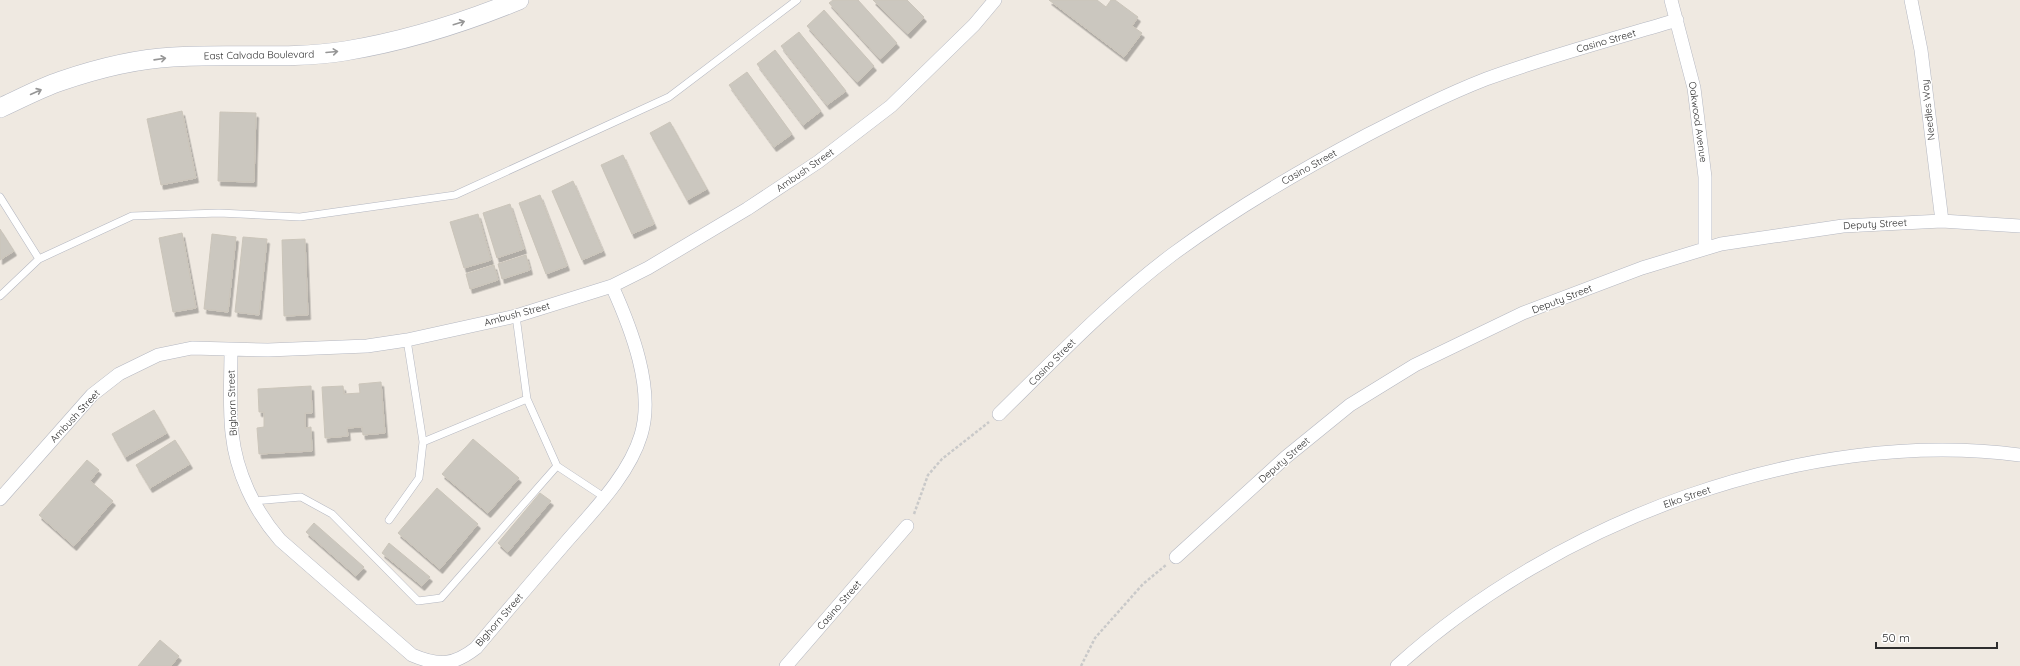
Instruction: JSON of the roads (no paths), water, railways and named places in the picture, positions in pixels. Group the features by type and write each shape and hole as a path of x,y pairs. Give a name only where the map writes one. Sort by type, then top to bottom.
{"main road":[{"name":"East Calvada Boulevard","path":"0,108 60,81 120,64 172,57 296,55 344,51 410,38 471,19 519,0"}],"street":[{"name":"Ambush Street","path":"0,499 92,395 119,374 158,355 192,348 268,350 366,346 407,340 516,316 612,286 648,268 747,209 818,162 891,106 974,26 995,0"},
{"name":"Oakwood Avenue","path":"1671,0 1694,88 1705,178 1705,247"},
{"name":"Needles Way","path":"1910,0 1921,50 1942,221"},
{"name":"Casino Street","path":"999,414 1106,308 1166,259 1263,192 1418,109 1484,80 1545,58 1677,20"},
{"name":"Deputy Street","path":"1176,557 1286,457 1350,405 1416,365 1523,313 1642,268 1705,247 1843,226 1942,221 2020,226"},
{"name":"Bighorn Street","path":"231,350 232,432 238,463 253,501 269,527 280,540 412,655 426,663 434,665 451,664 476,648 604,497 631,461 641,434 645,404 638,354 627,319 612,286"},
{"name":"Elko Street","path":"1397,666 1465,609 1556,553 1617,523 1693,494 1760,475 1836,459 1919,450 1987,451 2020,455"},
{"name":"Casino Street","path":"786,666 907,526"}],"lane":[{"path":"0,296 39,259 132,216 219,213 300,217 455,195 669,97 798,0"},
{"path":"0,197 39,259"},
{"path":"516,316 527,399 557,466 604,497"},
{"path":"389,520 419,478 423,442 407,340"},
{"path":"423,442 527,399"},
{"path":"253,501 300,497 332,514 418,601 440,598 557,466"}]}
